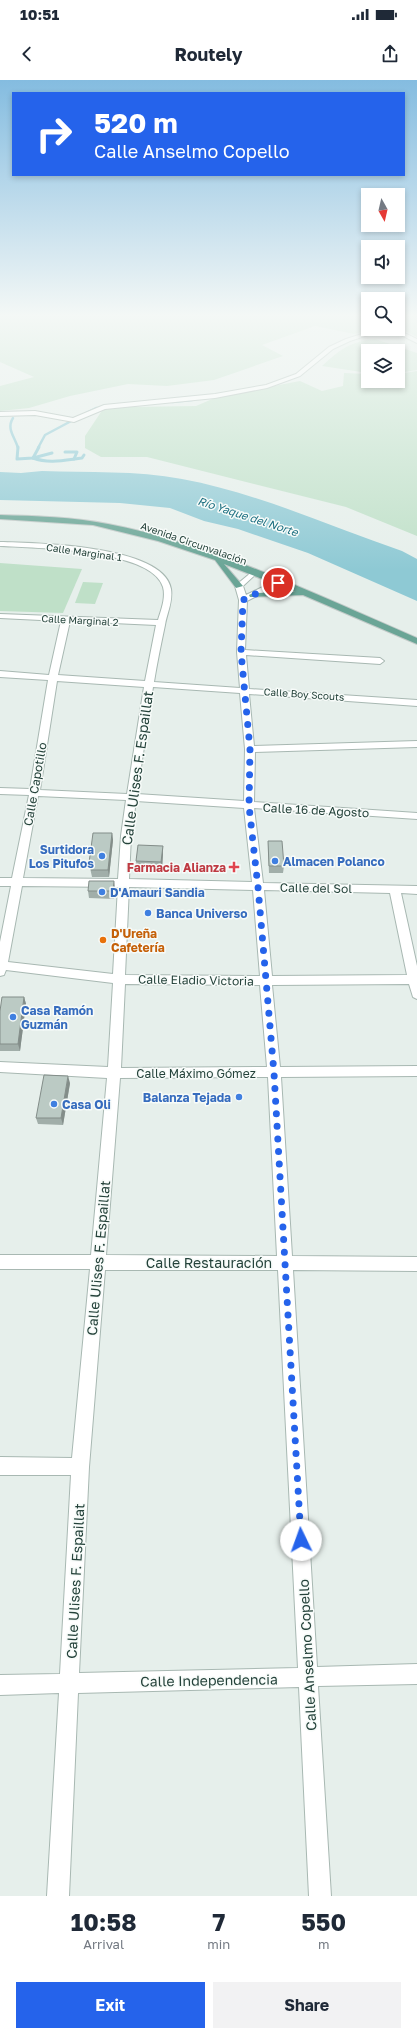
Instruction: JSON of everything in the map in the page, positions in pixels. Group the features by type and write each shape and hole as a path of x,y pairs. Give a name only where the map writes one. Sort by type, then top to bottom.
{"main road":[{"name":"Avenida Circunvalación","path":"0,517 58,520 122,529 214,558 307,594 417,641"},
{"path":"214,558 228,572 245,594 307,594"}],"street":[{"path":"0,414 35,413 74,420 104,407 167,401"},
{"name":"Calle Marginal 1","path":"0,544 47,546 118,555 147,565 161,576 167,588 167,603 161,623"},
{"path":"245,594 253,573"},
{"path":"245,594 278,583"},
{"name":"Calle Anselmo Copello","path":"245,594 241,652 243,690 250,749 249,806 258,887 274,1073 320,1896"},
{"name":"Calle Marginal 2","path":"0,616 161,623"},
{"name":"Calle Capotillo","path":"0,968 34,793 53,677 66,619"},
{"name":"Calle Ulises F. Espaillat","path":"58,1896 80,1467 114,1073 126,836 148,684 161,623"},
{"path":"241,652 380,661"},
{"name":"Calle Boy Scouts","path":"0,674 417,703"},
{"path":"250,749 417,744"},
{"name":"Calle 16 de Agosto","path":"0,791 131,797 417,816"},
{"name":"Calle del Sol","path":"0,882 124,883 417,890"},
{"path":"395,890 417,994"},
{"name":"Calle Eladio Victoria","path":"0,968 119,979 266,981 415,979"},
{"name":"Calle Máximo Gómez","path":"0,1067 114,1073 417,1071"},
{"name":"Calle Restauración","path":"0,1262 285,1262 417,1264"},
{"path":"0,1466 80,1467"},
{"name":"Calle Independencia","path":"0,1685 417,1674"}],"green space":[{"path":"0,401 54,401 29,408 0,411"},
{"path":"208,401 417,401 417,536 346,507 147,457 101,457 85,448 85,436 103,409 196,406"},
{"path":"0,563 82,569 63,613 0,611"},
{"path":"83,582 103,583 95,604 75,603"}],"water":[{"name":"Río Yaque del Norte","path":"42,471 130,473 165,476 210,485 266,501 402,551 417,559 417,601 308,553 238,529 204,521 170,508 120,503 0,500 0,472 21,473"}],"building":[{"name":"Surtidora Los Pitufos","path":"93,833 112,833 108,870 91,870 92,863 89,863"},
{"name":"Almacen Polanco","path":"268,841 282,841 284,866 269,866"},
{"path":"138,845 163,846 161,862 136,861"},
{"path":"89,881 114,881 113,891 88,891"},
{"name":"Casa Ramón Guzmán","path":"2,997 24,997 18,1044 0,1044 0,1011"},
{"name":"Casa Oli","path":"44,1075 68,1076 61,1118 36,1118"}],"waterway":[{"path":"172,402 185,401"},
{"path":"86,413 96,408 103,408"},
{"path":"13,418 10,426 18,448"},
{"path":"38,448 45,435 75,419"},
{"path":"33,458 39,447"},
{"path":"18,448 17,459 33,458"},
{"path":"65,452 77,452 74,459"},
{"path":"33,458 52,453"},
{"path":"74,459 82,458 84,455"},
{"path":"33,458 45,461 74,459"}],"place":[{"name":"Surtidora Los Pitufos","path":"102,856"},
{"name":"Almacen Polanco","path":"275,861"},
{"name":"Farmacia Alianza","path":"234,867"},
{"name":"D'Amauri Sandia","path":"102,892"},
{"name":"Banca Universo","path":"148,913"},
{"name":"D'Ureña Cafetería","path":"103,940"},
{"name":"Casa Ramón Guzmán","path":"13,1017"},
{"name":"Balanza Tejada","path":"239,1097"},
{"name":"Casa Oli","path":"54,1104"}],"route":[{"path":"278,583 243,600 241,652 243,690 250,749 249,806 258,887 274,1073 301,1540"}]}
